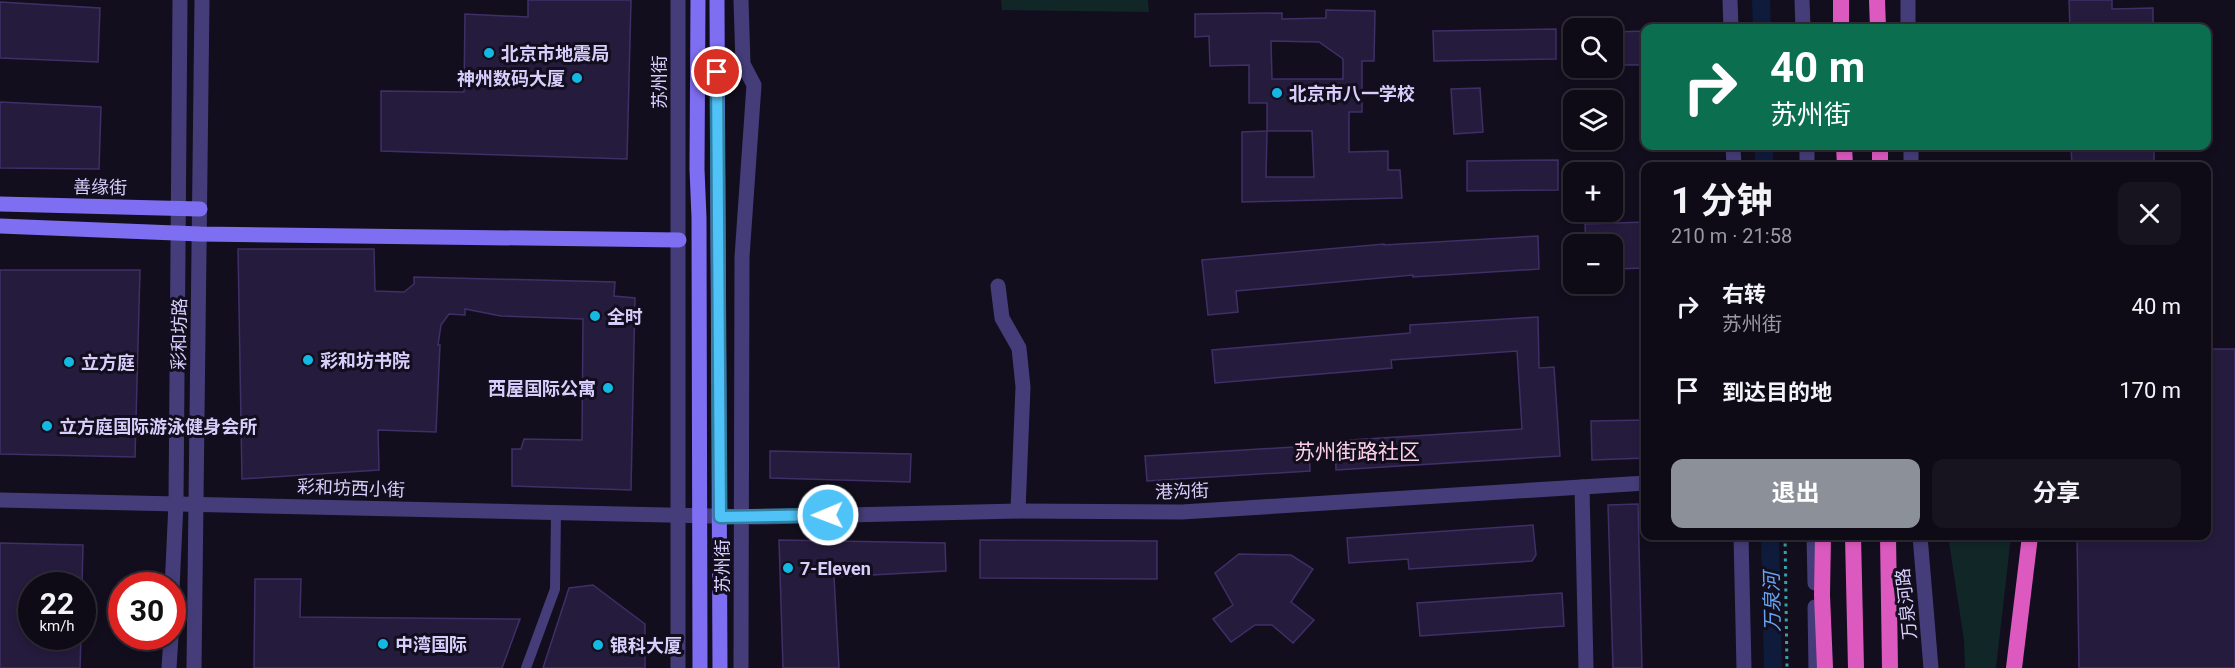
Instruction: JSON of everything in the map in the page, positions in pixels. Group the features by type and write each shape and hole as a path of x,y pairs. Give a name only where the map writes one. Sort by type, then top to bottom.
{"highway":[{"path":"1840,0 1841,24"},
{"path":"1877,0 1878,24"},
{"path":"1823,540 1822,595 1825,668"},
{"path":"1853,540 1856,668"},
{"name":"万泉河路","path":"1887,540 1890,668"},
{"path":"2014,668 2030,540"}],"main road":[{"name":"苏州街","path":"698,0 700,668"},
{"name":"苏州街","path":"717,0 720,668"},
{"name":"善缘街","path":"0,204 200,209"},
{"path":"0,226 200,234 679,240"}],"street":[{"name":"彩和坊路","path":"173,572 176,503 180,0"},
{"name":"彩和坊路","path":"194,668 202,0"},
{"name":"苏州街","path":"678,0 678,668"},
{"name":"苏州街","path":"741,0 742,64 754,85 742,257 741,668"},
{"path":"1731,0 1731,24"},
{"path":"1802,0 1803,24"},
{"path":"1908,0 1908,24"},
{"path":"998,286 1002,318 1018,348 1023,387 1018,511"},
{"name":"港沟街","path":"700,517 1018,511 1182,512 1641,483"},
{"path":"1582,487 1586,668"},
{"name":"彩和坊西小街","path":"0,500 700,517"},
{"path":"1741,540 1744,668"},
{"path":"1814,540 1816,668"},
{"name":"万泉河路","path":"1920,540 1931,668"},
{"path":"169,668 170,650"}],"lane":[{"path":"526,668 555,589 556,513"}],"path":[{"path":"1785,540 1787,668"}],"green space":[{"path":"1001,0 1148,0 1149,12 1002,10"},
{"path":"1949,540 2011,540 1996,668 1965,668 1964,640"}],"building":[{"path":"528,0 631,0 627,159 381,151 381,91 464,92 465,14 528,17"},
{"path":"2069,0 2112,0 2112,9 2153,8 2153,24 2070,24"},
{"path":"0,2 100,8 98,62 0,58"},
{"path":"1326,10 1375,11 1374,61 1362,61 1362,112 1349,112 1349,152 1388,151 1388,170 1400,170 1402,198 1242,202 1242,132 1267,131 1267,103 1249,103 1249,65 1210,66 1209,36 1195,37 1195,14 1282,13 1282,19 1326,18","holes":["1271,41 1319,42 1343,59 1343,79 1272,79","1267,131 1312,131 1314,177 1266,177"]},
{"path":"1556,29 1556,59 1434,61 1433,31"},
{"path":"1641,31 1641,65 1623,65 1623,32"},
{"path":"1480,88 1483,132 1454,134 1451,89"},
{"path":"0,102 101,107 99,169 0,168"},
{"path":"2071,150 2154,150 2154,162 2072,162"},
{"path":"1558,160 1558,190 1467,191 1467,161"},
{"path":"1641,222 1641,268 1623,269 1623,234 1586,234 1585,224"},
{"path":"1538,236 1539,269 1413,277 1413,275 1236,291 1238,312 1208,315 1202,260 1384,244"},
{"path":"238,249 374,249 375,291 404,292 414,284 414,277 615,282 614,296 635,298 631,490 512,486 512,449 521,449 524,439 582,440 583,319 501,316 465,309 465,315 449,314 441,325 438,345 440,345 436,432 378,430 379,470 242,479"},
{"name":"立方庭","path":"0,270 140,270 135,457 0,454"},
{"path":"1538,317 1539,368 1554,367 1560,456 1336,470 1335,441 1522,429 1517,351 1391,360 1392,368 1215,383 1212,350 1410,333 1410,325"},
{"path":"2211,349 2235,349 2235,668 2079,668 2077,540 2211,540"},
{"path":"1641,420 1641,458 1592,460 1591,421"},
{"path":"1309,446 1310,471 1147,481 1145,456"},
{"path":"770,451 911,454 910,482 770,478"},
{"path":"1638,504 1642,668 1613,668 1608,505"},
{"path":"1533,525 1536,555 1532,561 1409,569 1408,559 1349,563 1347,538"},
{"path":"779,540 945,543 946,571 834,577 839,668 783,668"},
{"path":"980,540 1157,541 1157,579 980,578"},
{"path":"0,543 83,545 82,572 18,572 18,650 81,650 80,668 0,668"},
{"path":"1239,554 1291,555 1313,569 1291,602 1314,620 1293,643 1272,625 1255,625 1231,642 1213,619 1233,605 1215,573"},
{"name":"中湾国际","path":"255,579 301,579 300,617 520,619 502,668 254,668"},
{"name":"银科大厦","path":"593,585 645,624 645,668 543,668 569,588"},
{"path":"1562,593 1564,626 1420,636 1417,603"}],"waterway":[{"name":"万泉河","path":"1761,0 1762,24"},
{"name":"万泉河","path":"1764,150 1764,162"},
{"name":"万泉河","path":"1770,540 1773,668"}],"place":[{"name":"北京市地震局","path":"489,53"},
{"name":"神州数码大厦","path":"577,78"},
{"name":"北京市八一学校","path":"1277,93"},
{"name":"全时","path":"595,316"},
{"name":"彩和坊书院","path":"308,360"},
{"name":"立方庭","path":"69,362"},
{"name":"西屋国际公寓","path":"608,388"},
{"name":"立方庭国际游泳健身会所","path":"47,426"},
{"name":"7-Eleven","path":"788,568"},
{"name":"中湾国际","path":"383,644"},
{"name":"银科大厦","path":"598,645"}],"district":[{"name":"苏州街路社区","path":"1357,452"}],"route":[{"path":"717,72 720,517 828,515"}]}
